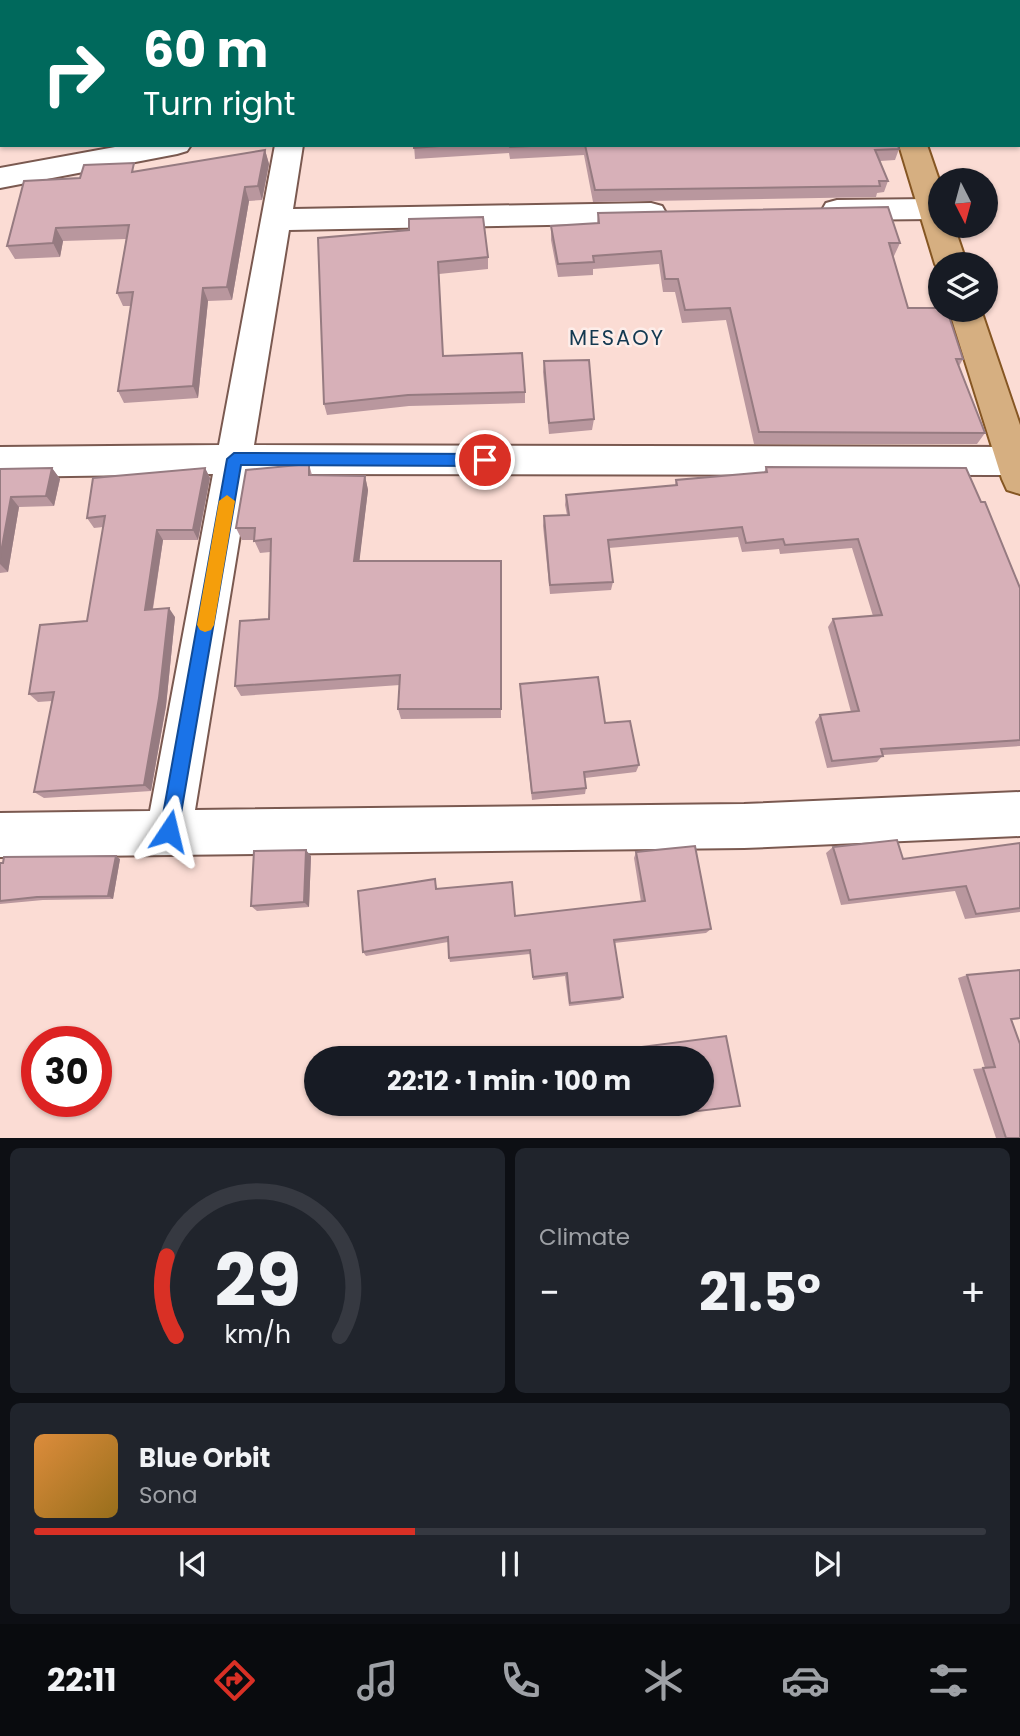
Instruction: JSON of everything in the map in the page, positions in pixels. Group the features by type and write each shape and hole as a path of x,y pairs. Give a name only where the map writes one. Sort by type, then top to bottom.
{"main road":[{"path":"914,147 928,193"},
{"path":"969,322 1017,470"}],"street":[{"path":"0,178 166,147"},
{"path":"169,831 289,147"},
{"path":"807,211 928,209"},
{"path":"276,220 681,213"},
{"path":"0,462 234,459 1017,470"},
{"path":"0,835 744,826 1020,814"}],"building":[{"path":"585,147 899,149 875,150 888,181 879,181 880,186 595,190"},
{"path":"265,150 258,186 245,187 227,287 203,288 193,386 118,391 133,292 117,293 129,225 56,228 53,243 7,246 24,181 80,178 84,165 134,163 132,172"},
{"path":"888,207 900,243 889,243 908,308 928,308 928,322 951,322 963,359 956,359 985,433 759,432 730,308 685,310 678,279 665,279 661,251 593,256 594,262 558,264 551,226 599,223 598,213"},
{"path":"483,217 488,257 438,262 443,356 522,353 525,392 408,395 324,404 318,238 409,230 409,219"},
{"path":"589,360 594,419 549,423 544,361"},
{"path":"309,464 309,475 365,476 354,561 501,561 501,709 398,709 400,675 235,686 240,621 269,619 271,539 254,541 255,528 236,528 246,470"},
{"path":"766,467 966,468 981,502 985,502 1020,588 1020,740 881,749 883,756 832,761 820,715 859,711 833,619 882,615 858,539 785,545 783,539 746,543 742,527 608,540 613,582 550,585 544,516 569,515 566,495 677,485 676,480 767,472"},
{"path":"52,468 46,496 11,497 0,558 0,469"},
{"path":"205,468 193,530 157,530 145,610 169,608 159,698 144,785 34,792 54,692 29,694 40,625 87,621 105,516 87,518 93,478"},
{"path":"598,677 605,723 630,721 639,765 584,772 586,788 532,793 520,684"},
{"path":"897,840 903,859 1020,843 1020,908 976,914 966,886 849,900 833,847"},
{"path":"695,846 711,929 614,940 623,997 570,1003 567,973 533,977 530,950 449,958 448,937 363,952 358,891 435,879 436,889 512,882 515,916 645,901 636,852"},
{"path":"306,850 304,902 251,906 254,851"},
{"path":"116,856 108,896 37,897 0,901 0,863 3,863 4,857"},
{"path":"1020,970 1020,1018 1011,1019 1020,1044 1020,1138 1006,1138 983,1068 995,1067 967,975"},
{"path":"726,1036 740,1106 714,1109 714,1046 648,1046"}],"slow traffic":[{"path":"205,625 227,501"}],"district":[{"name":"MESAOY","path":"617,338"}],"route":[{"path":"169,831 234,459 485,460"}]}
